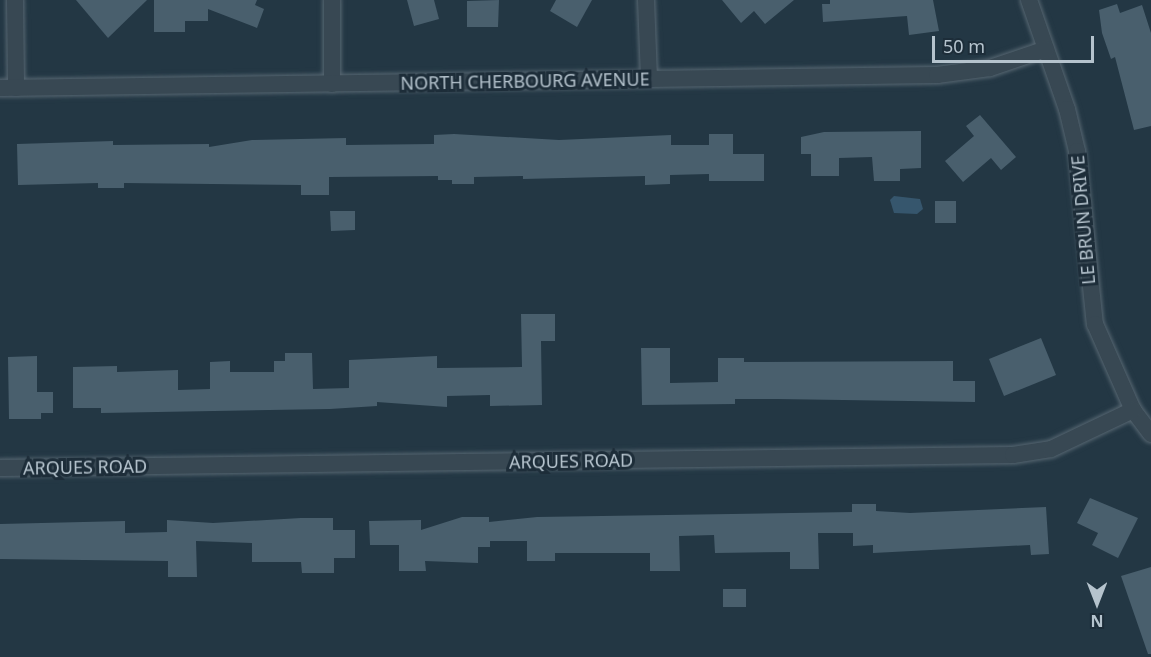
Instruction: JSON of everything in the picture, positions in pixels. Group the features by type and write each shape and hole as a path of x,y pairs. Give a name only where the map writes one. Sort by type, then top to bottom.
{"street":[{"path":"8,88 15,0"},
{"path":"332,0 332,84"},
{"path":"646,0 649,79"},
{"name":"LE BRUN DRIVE","path":"1029,0 1077,151 1095,324 1133,410 1151,434"},
{"name":"NORTH CHERBOURG AVENUE","path":"8,88 938,75 990,68 1046,49"},
{"name":"ARQUES ROAD","path":"0,468 1013,455 1051,449 1133,410"}],"water":[{"path":"894,196 920,199 923,209 917,214 894,213 890,200"}],"building":[{"path":"76,0 147,0 108,38"},
{"path":"154,0 257,0 255,5 264,9 257,28 208,9 208,21 185,21 185,32 154,32"},
{"path":"407,0 434,0 439,19 414,26"},
{"path":"499,0 498,27 467,27 467,1"},
{"path":"556,0 592,0 577,27 550,11"},
{"path":"722,0 794,0 765,24 754,11 741,23"},
{"path":"830,0 933,0 939,31 909,35 907,16 823,22 822,4 830,4"},
{"path":"1117,4 1120,13 1142,5 1151,33 1151,126 1134,130 1115,57 1111,59 1102,33 1099,10"},
{"path":"980,115 1016,157 1001,170 991,158 963,182 945,161 974,136 966,126"},
{"path":"921,131 921,168 900,169 900,181 874,181 872,157 839,158 839,176 811,176 811,154 801,154 801,137 824,132"},
{"path":"709,134 733,134 733,154 764,154 764,181 709,181 709,174 670,175 670,184 645,185 645,176 523,179 523,176 474,177 474,184 452,184 452,180 438,180 438,176 329,177 329,195 301,195 301,185 124,183 124,188 98,188 98,183 18,185 17,144 113,141 113,145 209,144 209,147 252,140 346,138 346,145 434,144 434,135 559,140 671,135 671,145 709,145"},
{"path":"935,201 956,201 956,223 935,223"},
{"path":"330,211 355,211 355,230 331,231"},
{"path":"521,314 555,314 555,341 541,341 542,405 490,406 490,395 447,396 447,407 377,402 377,406 330,409 101,413 101,408 73,408 73,367 117,366 117,372 178,370 178,390 210,389 210,362 230,361 230,372 274,372 274,361 285,361 285,353 312,353 313,389 349,388 349,360 437,356 437,368 522,367"},
{"path":"1041,338 1056,375 1004,396 989,359"},
{"path":"641,348 670,348 670,383 718,382 718,358 744,358 744,362 953,361 953,381 975,381 975,402 735,399 735,404 642,405"},
{"path":"37,356 37,392 53,392 53,413 41,413 41,419 9,419 8,357"},
{"path":"1090,498 1138,518 1118,558 1092,545 1098,533 1077,523"},
{"path":"852,504 876,504 876,511 910,513 1046,507 1049,554 1031,555 1030,545 873,553 873,545 853,546 853,533 818,533 819,569 790,569 790,552 715,553 714,535 679,536 680,571 650,571 650,553 555,553 555,561 527,561 527,541 490,541 490,547 478,547 478,563 425,561 426,571 399,571 399,545 370,545 369,521 421,520 421,530 462,517 489,517 489,522 537,517 852,512"},
{"path":"333,518 333,530 355,530 355,558 334,558 334,573 302,573 301,562 252,562 252,543 196,541 197,577 168,577 168,561 0,559 0,524 125,521 125,533 167,532 167,520 213,523"},
{"path":"1151,567 1151,654 1148,654 1121,576"},
{"path":"723,589 746,589 746,607 723,607"}]}
